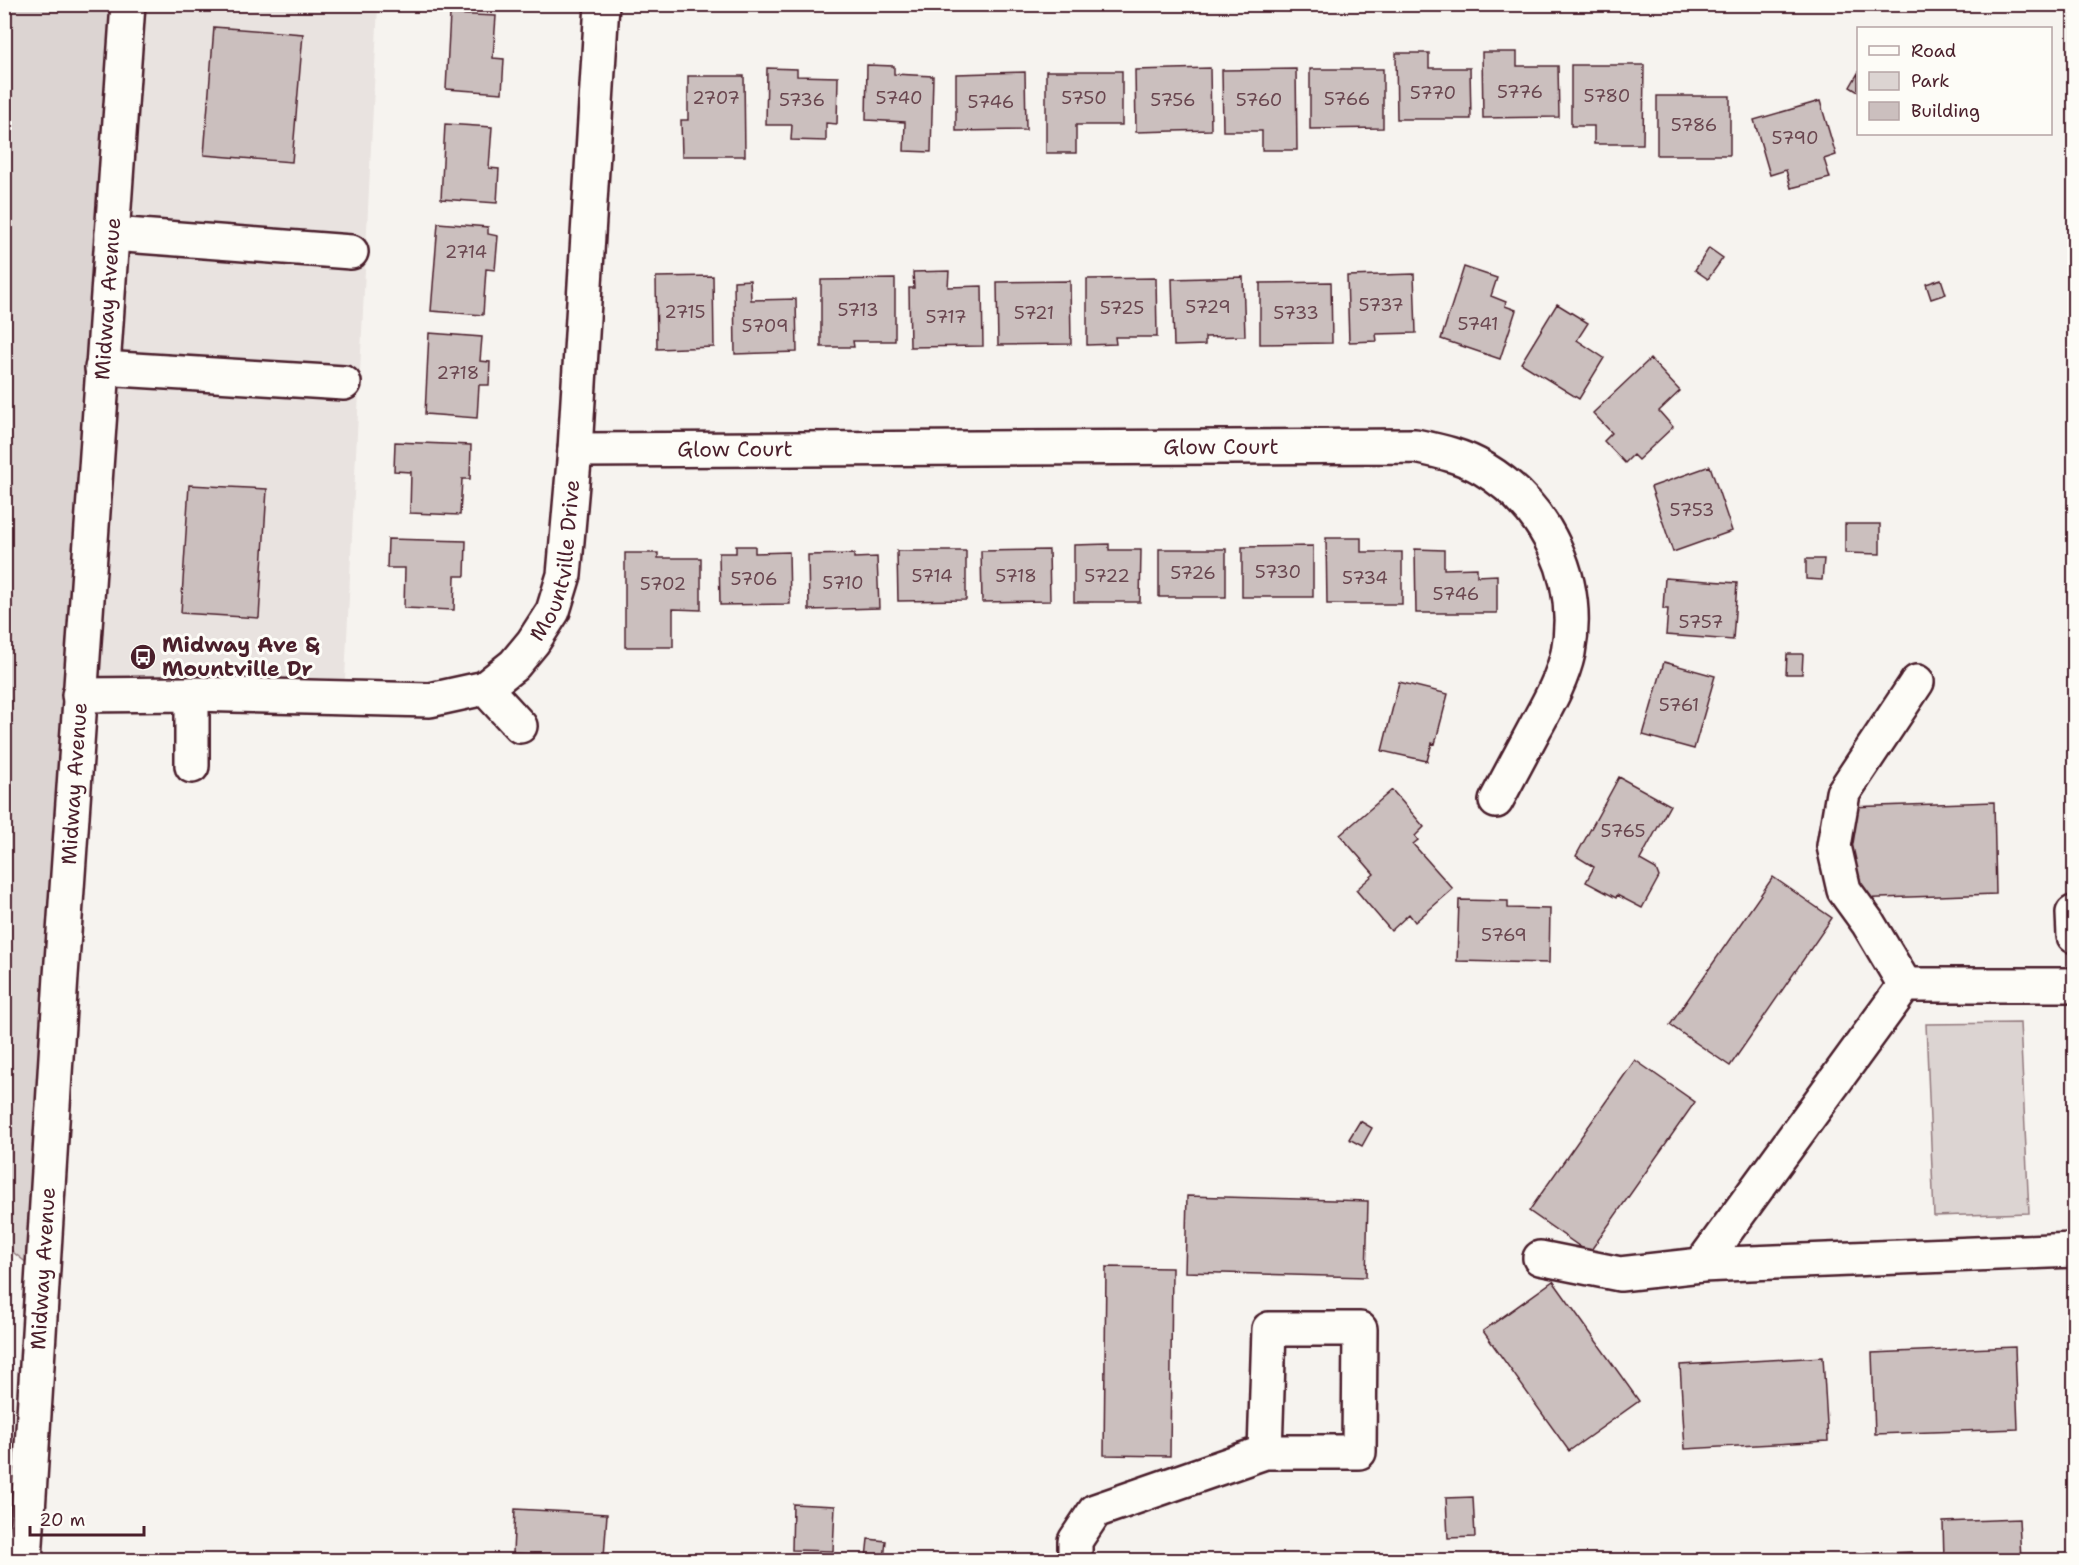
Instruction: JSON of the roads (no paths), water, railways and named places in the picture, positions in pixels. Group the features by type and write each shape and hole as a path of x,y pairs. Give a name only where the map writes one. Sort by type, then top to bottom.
{"street":[{"name":"Midway Avenue","path":"25,1560 18,1462 79,695 128,4"},
{"name":"Mountville Drive","path":"79,695 192,694 430,700 485,688 514,665 533,642 553,610 564,575 575,450 602,4"},
{"path":"112,234 351,252"},
{"path":"102,368 344,383"},
{"name":"Glow Court","path":"575,450 1415,446 1450,454 1483,468 1513,489 1531,509 1556,547 1567,581 1571,616 1569,644 1557,687 1496,801"},
{"path":"1905,985 1868,923 1844,890 1834,846 1844,793 1917,682"},
{"path":"485,688 520,726"},
{"path":"192,694 192,766"},
{"path":"1905,985 2074,985"},
{"path":"1701,1265 1905,985"},
{"path":"1540,1258 1620,1274 1701,1265 2074,1250"},
{"path":"1075,1560 1075,1541 1095,1511 1265,1452 1359,1452 1360,1329 1269,1329 1265,1452"}],"place":[{"name":"Midway Ave & Mountville Dr","path":"143,657"}]}
